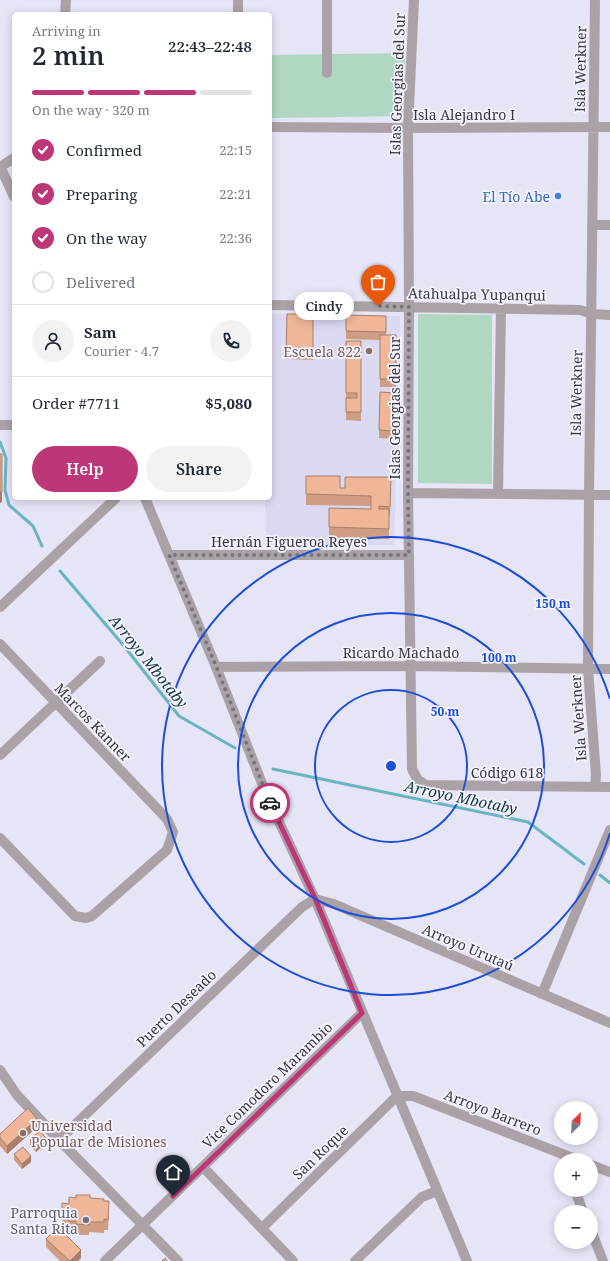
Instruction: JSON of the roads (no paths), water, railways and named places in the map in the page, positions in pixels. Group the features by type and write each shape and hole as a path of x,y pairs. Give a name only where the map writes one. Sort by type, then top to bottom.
{"street":[{"path":"65,12 66,0"},
{"path":"238,0 238,12"},
{"path":"327,0 327,73"},
{"name":"Islas Georgias del Sur","path":"412,768 408,493 408,128 414,0"},
{"name":"Isla Werkner","path":"595,0 588,669 596,775 595,787"},
{"name":"Isla Alejandro I","path":"272,127 610,128"},
{"path":"12,159 0,167 12,193"},
{"path":"592,225 610,225"},
{"name":"Atahualpa Yupanqui","path":"272,305 580,310 592,314 610,315"},
{"path":"498,493 501,308"},
{"path":"0,425 12,425"},
{"path":"408,493 610,495"},
{"path":"0,607 114,500"},
{"path":"146,500 216,666 267,796 315,898 467,1261"},
{"name":"Hernán Figueroa Reyes","path":"169,555 409,555"},
{"name":"Marcos Kanner","path":"0,644 166,819 173,832 167,850 92,916 86,918 76,916 0,838"},
{"path":"0,755 100,661"},
{"name":"Ricardo Machado","path":"216,666 410,666 610,669"},
{"name":"Código 618","path":"412,768 418,780 426,785 610,787"},
{"path":"542,994 610,830"},
{"name":"Arroyo Urutaú","path":"315,898 334,904 610,1023"},
{"name":"Puerto Deseado","path":"59,1140 302,907 315,898"},
{"name":"Vice Comodoro Marambio","path":"105,1261 362,1013"},
{"path":"0,1070 16,1095 178,1261"},
{"name":"Arroyo Barrero","path":"397,1096 412,1096 554,1154"},
{"name":"San Roque","path":"262,1228 397,1096"},
{"path":"202,1167 293,1261"},
{"path":"598,1168 610,1172"},
{"path":"355,1261 422,1197 437,1190"},
{"path":"598,1248 603,1261"}],"waterway":[{"name":"Arroyo Mbotaby","path":"0,442 6,458 5,490 9,505 33,526 42,546"},
{"name":"Arroyo Mbotaby","path":"60,571 124,646 179,716 235,748"},
{"name":"Arroyo Mbotaby","path":"273,769 528,822 584,864"},
{"name":"Arroyo Mbotaby","path":"600,875 610,883"}],"place":[{"name":"El Tío Abe","path":"558,196"},
{"name":"Cindy","path":"378,306"},
{"name":"Escuela 822","path":"369,351"},
{"name":"Universidad Popular de Misiones","path":"23,1133"},
{"name":"Parroquia Santa Rita","path":"86,1220"}]}
